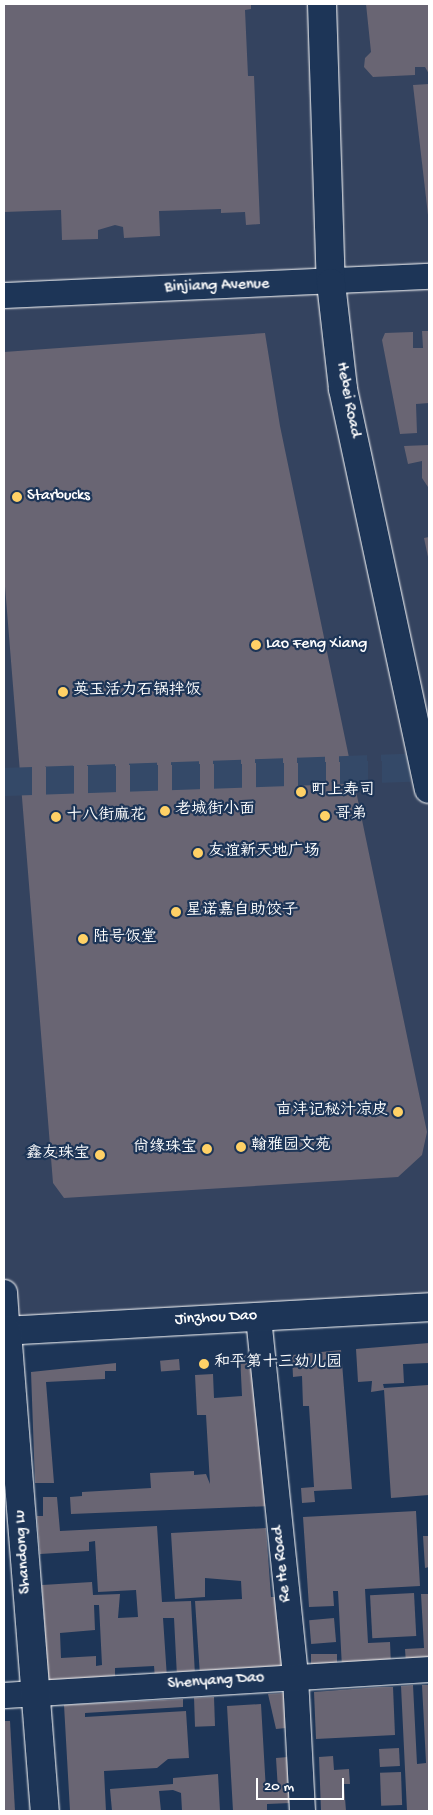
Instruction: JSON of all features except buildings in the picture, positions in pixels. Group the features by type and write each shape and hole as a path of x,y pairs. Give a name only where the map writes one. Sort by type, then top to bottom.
{"street":[{"name":"Hebei Road","path":"322,4 331,283 342,390 428,774"},
{"name":"Binjiang Avenue","path":"4,295 331,283 429,276"},
{"name":"Shandong Lu","path":"4,1292 5,1331 45,1811"},
{"name":"Jinzhou Dao","path":"5,1331 429,1307"},
{"name":"Re He Road","path":"258,1317 295,1677 302,1811"},
{"name":"Shenyang Dao","path":"4,1695 429,1669"}],"shaded area":[{"path":"4,4 429,4 429,1316 4,1316"}],"tunnel":[{"path":"4,782 424,767"}],"place":[{"name":"Starbucks","path":"17,497"},
{"name":"Lao Feng Xiang","path":"256,645"},
{"name":"英玉活力石锅拌饭","path":"63,692"},
{"name":"町上寿司","path":"301,792"},
{"name":"老城街小面","path":"165,811"},
{"name":"哥弟","path":"325,816"},
{"name":"十八街麻花","path":"56,817"},
{"name":"友谊新天地广场","path":"198,853"},
{"name":"星诺嘉自助饺子","path":"176,912"},
{"name":"陆号饭堂","path":"83,939"},
{"name":"亩沣记秘汁凉皮","path":"398,1112"},
{"name":"翰雅园文苑","path":"241,1147"},
{"name":"尚缘珠宝","path":"207,1149"},
{"name":"鑫友珠宝","path":"100,1155"},
{"name":"和平第十三幼儿园","path":"204,1364"}]}
